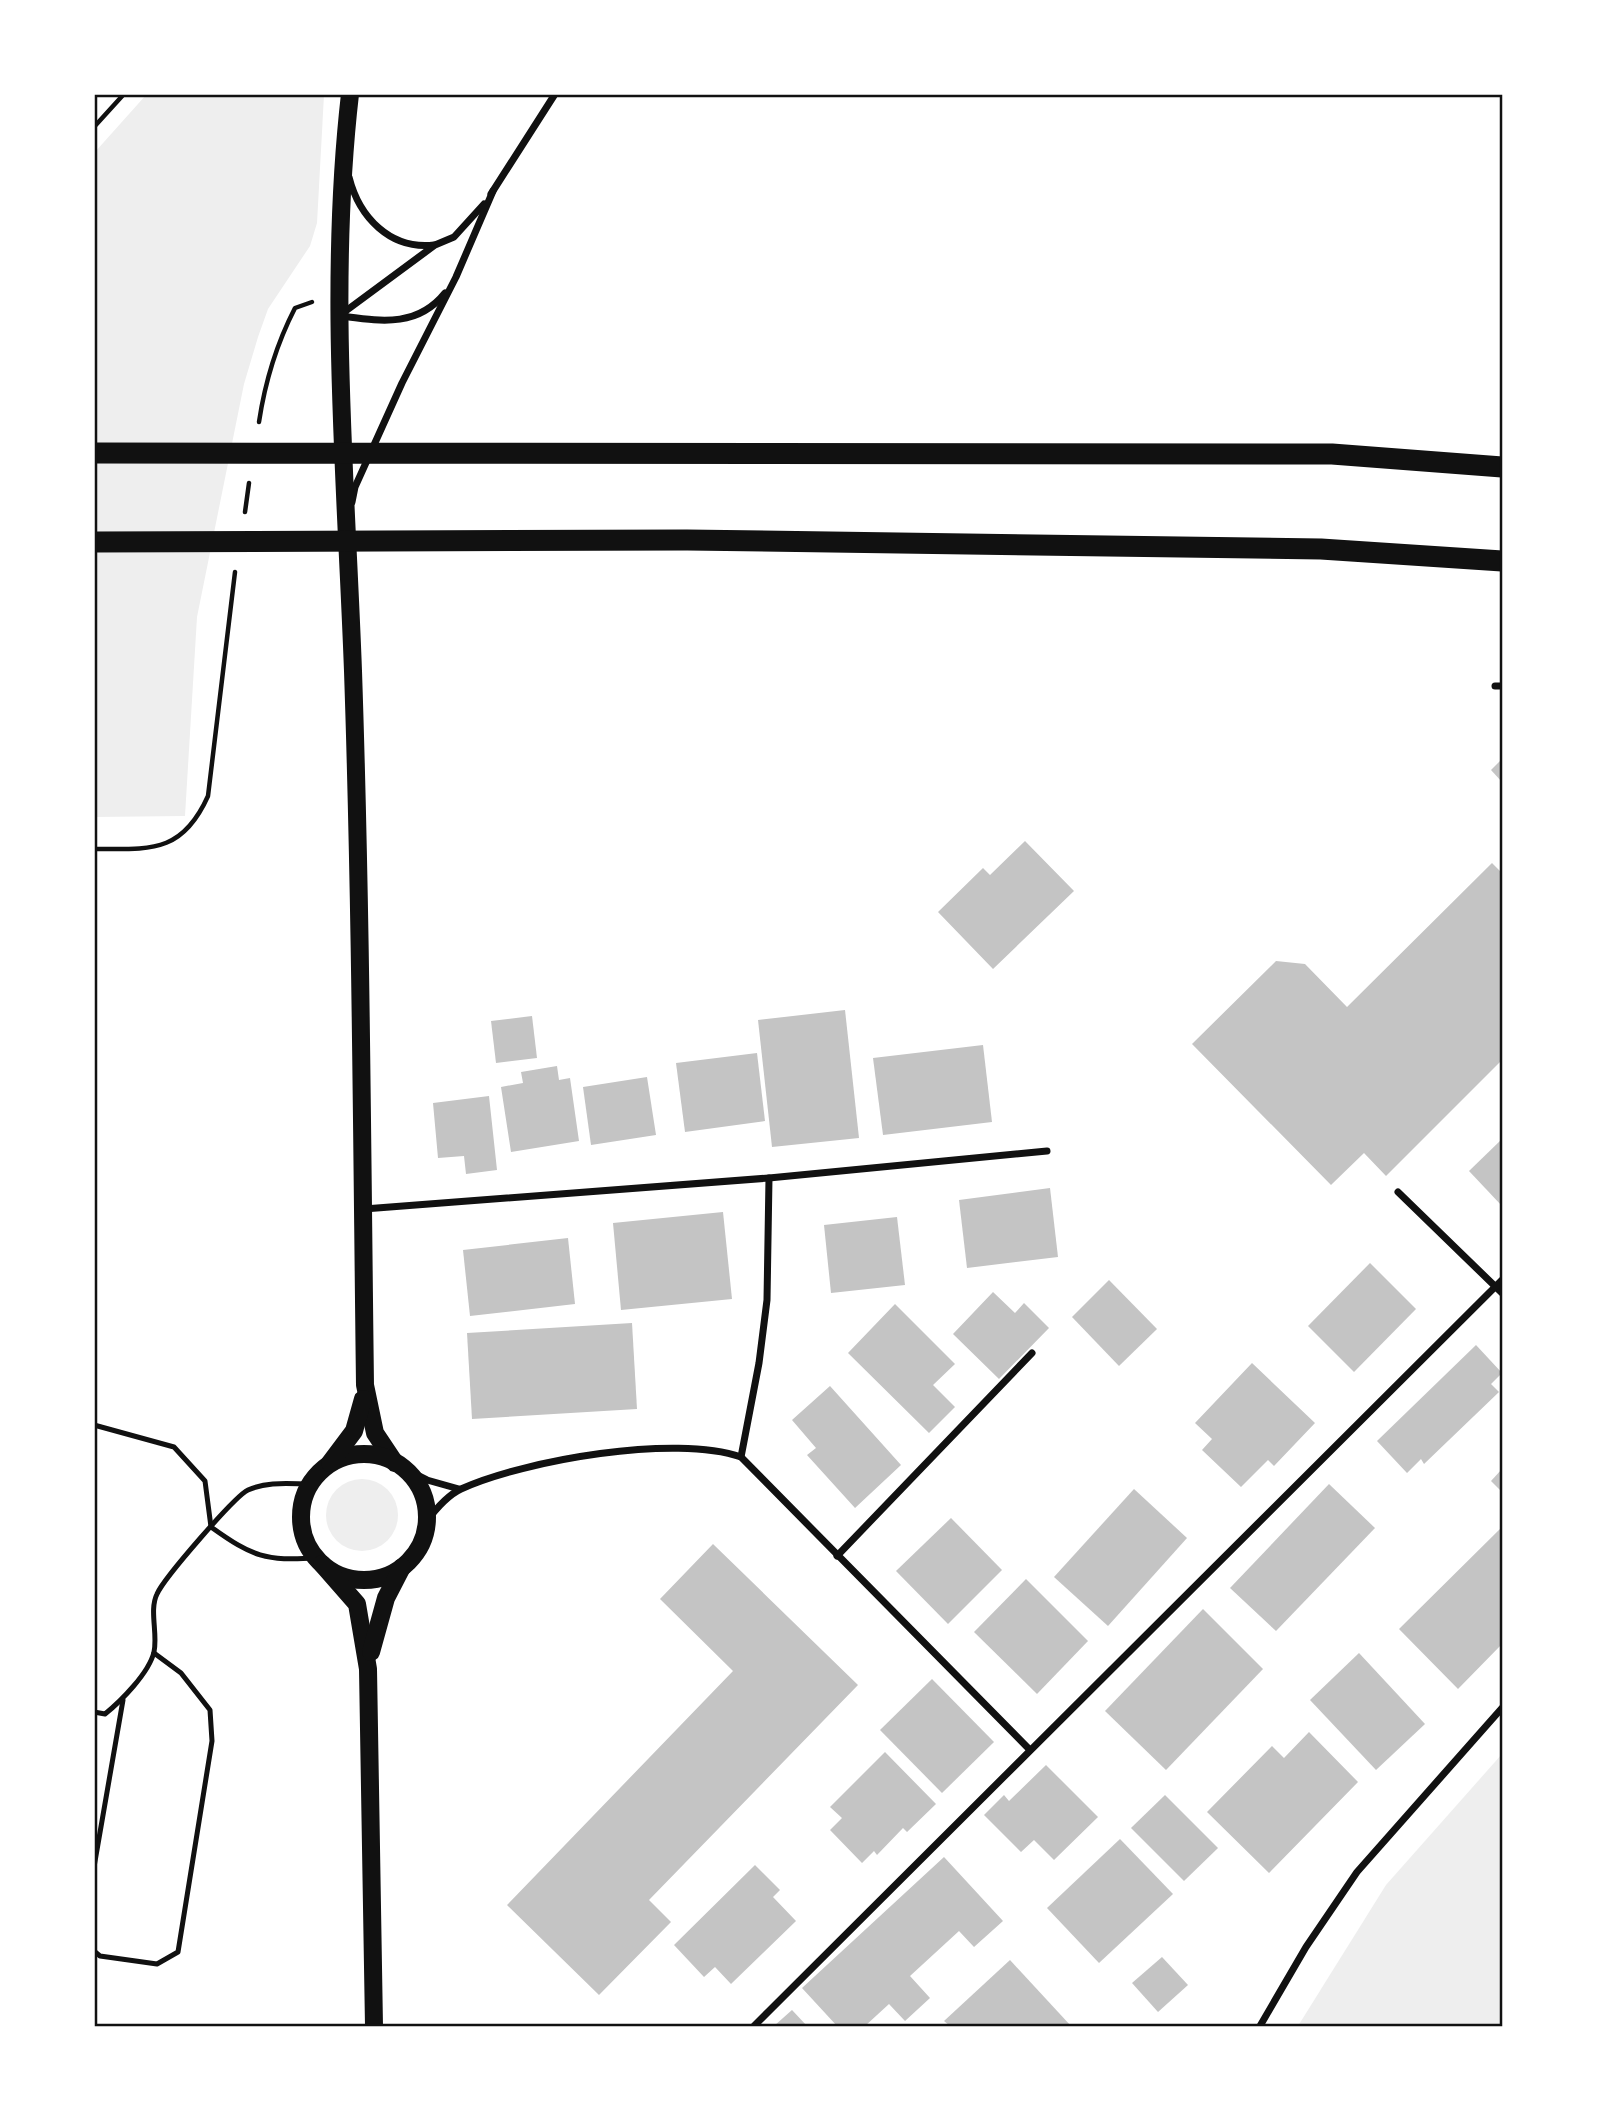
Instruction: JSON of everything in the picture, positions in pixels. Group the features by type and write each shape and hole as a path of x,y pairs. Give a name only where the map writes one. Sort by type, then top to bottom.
{"highway":[{"path":"94,453 1332,454 1503,467"},
{"path":"94,542 687,540 1321,549 1503,561"}],"main road":[{"path":"350,94 344,135 339,292 347,524 365,1385 361,1414 354,1430 339,1455 317,1477 304,1500 302,1525 307,1542 319,1561 357,1604 368,1669 374,2026"},
{"path":"365,1385 375,1433 399,1465 415,1480 423,1496 426,1522 419,1547 402,1567 381,1611 368,1669"},
{"path":"317,1477 337,1461 362,1455 380,1456 399,1465"},
{"path":"319,1561 345,1577 361,1580 387,1576 402,1567"}],"street":[{"path":"340,316 435,245 454,237 474,219 555,94"},
{"path":"344,135 353,192 369,219 379,230 408,244 435,245"},
{"path":"347,524 355,487 402,383 456,277 494,191"},
{"path":"340,316 387,321 415,316 434,305 456,277"},
{"path":"363,1209 769,1178 1047,1151"},
{"path":"741,1457 760,1363 767,1300 769,1178"},
{"path":"1398,1192 1503,1293"},
{"path":"754,2026 1503,1280"},
{"path":"837,1556 1032,1353"},
{"path":"426,1522 459,1489 540,1464 650,1450 695,1448 741,1457 1030,1750"},
{"path":"399,1465 427,1480 459,1489"},
{"path":"1260,2026 1306,1947 1357,1872 1503,1708"}],"lane":[{"path":"94,1425 174,1447 205,1481 211,1527 256,1556 319,1561"},
{"path":"94,1712 105,1714 123,1700 154,1653 156,1594 211,1527 245,1491 266,1484 317,1477"},
{"path":"94,1951 100,1956 157,1964 178,1952 212,1741 210,1710 181,1673 154,1653"},
{"path":"94,1867 123,1700"}],"path":[{"path":"94,127 124,94"},
{"path":"258,431 264,390 280,337 295,308 339,292"},
{"path":"245,513 251,472"},
{"path":"94,849 150,849 178,838 197,820 208,796 236,568"}],"shaded area":[{"path":"146,95 324,95 317,223 310,246 268,309 244,384 197,617 185,816 95,817 95,152"},
{"path":"369,1479 388,1489 396,1501 396,1529 388,1541 376,1549 355,1551 336,1541 328,1529 326,1508 336,1489 348,1481"},
{"path":"1502,1754 1502,2026 1298,2026 1386,1885"}],"building":[{"path":"1502,759 1502,782 1491,770"},
{"path":"1025,841 1074,891 993,969 938,912 983,868 990,875"},
{"path":"1492,863 1502,873 1502,1060 1386,1176 1364,1153 1331,1185 1192,1044 1276,961 1305,964 1347,1007"},
{"path":"845,1010 859,1138 772,1147 758,1020"},
{"path":"532,1016 537,1058 496,1063 491,1021"},
{"path":"983,1045 992,1122 883,1135 873,1058"},
{"path":"757,1053 765,1121 685,1132 676,1063"},
{"path":"557,1066 559,1080 570,1078 579,1141 511,1152 501,1087 523,1083 521,1072"},
{"path":"647,1077 656,1135 591,1145 583,1087"},
{"path":"489,1096 497,1170 466,1174 464,1156 438,1158 433,1103"},
{"path":"1502,1139 1502,1206 1469,1171"},
{"path":"1050,1188 1058,1257 967,1268 959,1200"},
{"path":"723,1212 732,1299 621,1310 613,1223"},
{"path":"897,1217 905,1285 831,1293 824,1225"},
{"path":"568,1238 575,1304 470,1316 463,1250"},
{"path":"1370,1263 1416,1309 1354,1372 1308,1326"},
{"path":"1109,1280 1157,1329 1119,1366 1072,1317"},
{"path":"993,1292 1015,1313 1024,1303 1049,1328 999,1379 953,1334"},
{"path":"895,1304 955,1364 933,1385 955,1407 929,1433 848,1353"},
{"path":"632,1323 637,1409 472,1419 467,1333"},
{"path":"1476,1345 1502,1373 1491,1384 1499,1392 1424,1464 1421,1459 1407,1473 1377,1441"},
{"path":"1252,1363 1315,1423 1274,1466 1268,1460 1241,1487 1202,1450 1212,1439 1195,1423"},
{"path":"830,1386 901,1465 855,1508 807,1455 816,1448 792,1420"},
{"path":"1502,1469 1502,1492 1491,1481"},
{"path":"1329,1484 1375,1528 1276,1631 1230,1588"},
{"path":"1134,1489 1187,1538 1108,1626 1054,1577"},
{"path":"951,1518 1002,1570 948,1624 896,1571"},
{"path":"1502,1527 1502,1644 1458,1689 1399,1629"},
{"path":"713,1544 858,1685 649,1900 671,1922 599,1995 507,1905 733,1671 660,1599"},
{"path":"1026,1579 1088,1641 1037,1694 974,1632"},
{"path":"1203,1609 1263,1669 1166,1770 1105,1711"},
{"path":"1359,1653 1425,1724 1376,1770 1310,1700"},
{"path":"932,1679 994,1742 942,1793 880,1730"},
{"path":"1309,1732 1358,1782 1269,1873 1207,1812 1272,1746 1284,1758"},
{"path":"885,1752 936,1804 907,1832 903,1828 877,1855 874,1851 862,1863 830,1830 842,1818 830,1807"},
{"path":"1046,1765 1098,1817 1054,1860 1034,1840 1021,1852 984,1815 1004,1795 1009,1801"},
{"path":"1165,1795 1218,1848 1184,1881 1131,1828"},
{"path":"1120,1839 1173,1894 1099,1963 1047,1908"},
{"path":"944,1857 1003,1921 974,1947 959,1931 910,1976 930,1998 905,2021 889,2004 865,2026 837,2026 802,1988"},
{"path":"755,1865 780,1890 773,1897 796,1921 731,1984 715,1967 704,1977 674,1945"},
{"path":"1162,1957 1188,1985 1158,2012 1132,1983"},
{"path":"1010,1960 1071,2026 950,2026 944,2021"},
{"path":"792,2010 807,2026 774,2026"}]}
